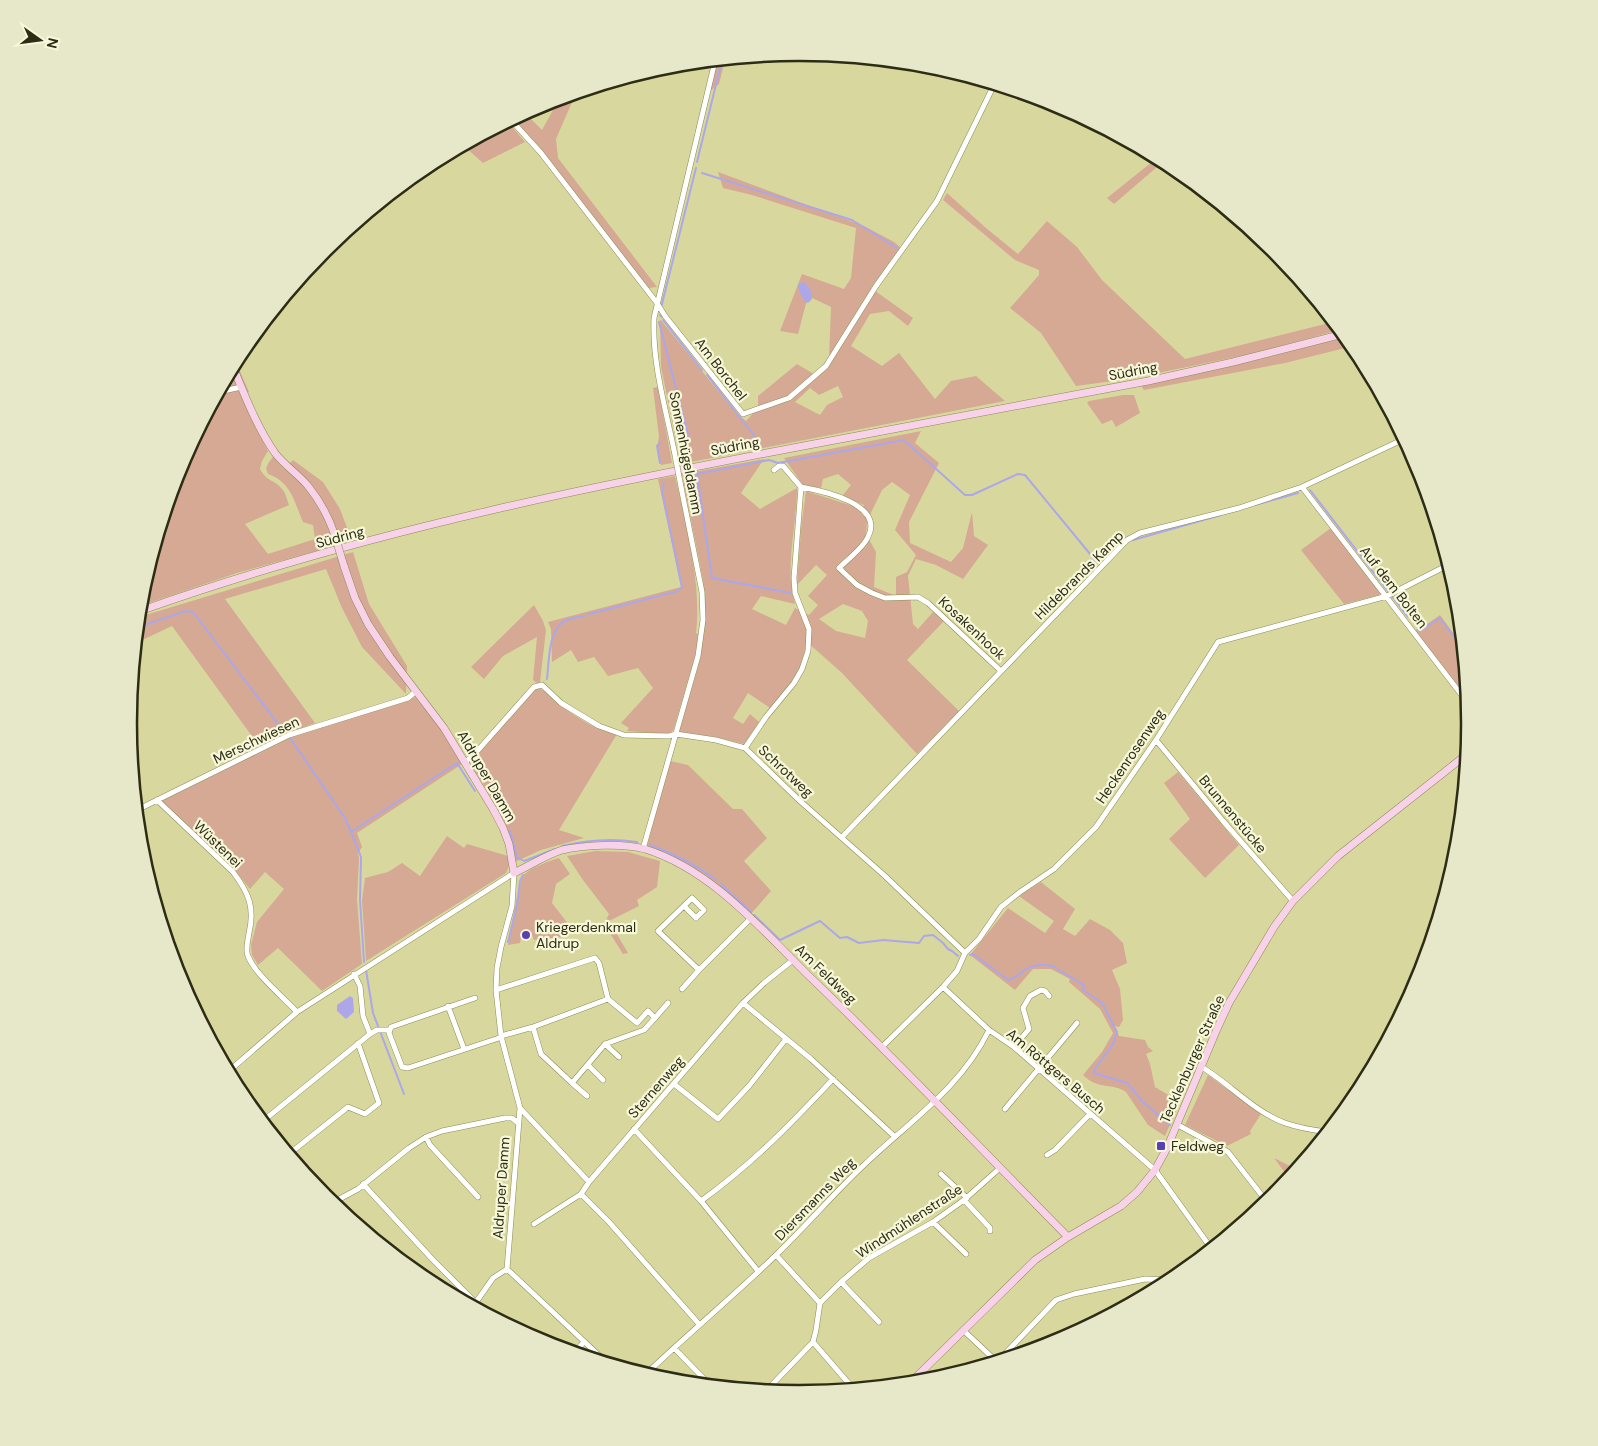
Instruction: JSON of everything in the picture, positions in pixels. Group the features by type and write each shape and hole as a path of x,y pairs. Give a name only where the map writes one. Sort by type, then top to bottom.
{"street":[{"name":"Sonnenhügeldamm","path":"642,849 698,656 703,620 702,592 657,368 654,318 656,303 714,67"},
{"name":"Am Borchel","path":"516,125 541,153 671,324 743,414 789,398 826,366 886,271 937,201 991,90"},
{"name":"Südring","path":"148,609 287,564 449,520 629,480 1148,381 1335,336"},
{"name":"Aldruper Damm","path":"236,376 263,434 280,459 307,485 330,520 355,598 368,624 390,658 444,728 466,762 503,828 509,844 514,873 512,906 500,954 496,990 502,1037 520,1108 507,1269"},
{"path":"227,390 241,387"},
{"name":"Hildebrands Kamp","path":"842,837 1127,540 1140,533 1239,508 1302,487 1398,442"},
{"path":"745,748 766,717 794,683 802,669 810,639 809,629 795,593 794,578 802,487 783,466 778,466 774,470"},
{"name":"Kosakenhook","path":"802,487 860,506 867,512 871,522 869,536 839,568 856,584 885,598 918,597 928,603 1001,671"},
{"name":"Auf dem Bolten","path":"1302,487 1460,692"},
{"name":"Heckenrosenweg","path":"882,1047 957,971 965,953 979,939 1001,908 1020,892 1054,869 1096,827 1156,740 1218,642 1387,596 1442,568"},
{"name":"Schrotweg","path":"466,762 534,687 538,685 542,685 561,703 599,726 624,735 669,736 676,734 716,740 745,748 965,953"},
{"name":"Merschwiesen","path":"143,807 289,735 408,698 416,691"},
{"name":"Brunnenstücke","path":"1156,740 1293,901"},
{"name":"Tecklenburger Straße","path":"920,1373 1035,1260 1068,1237 1120,1206 1137,1192 1155,1170 1178,1125 1200,1066 1230,1003 1274,927 1293,901 1338,856 1459,760"},
{"name":"Wüstenei","path":"157,800 233,872 241,882 248,894 252,907 247,955 260,974 297,1012"},
{"name":"Am Feldweg","path":"514,873 561,851 591,846 618,846 642,849 673,860 707,881 750,919 882,1047 1068,1237"},
{"path":"234,1066 297,1012 514,873"},
{"path":"684,906 658,931 699,970"},
{"path":"682,989 750,919"},
{"path":"496,990 595,958 599,963 608,999 644,1030"},
{"name":"Sternenweg","path":"534,1224 581,1194 589,1182 743,1003 793,960"},
{"path":"354,974 360,986 364,1016 370,1034"},
{"name":"Am Röttgers Busch","path":"943,987 989,1030 1040,1068 1155,1170 1208,1243"},
{"path":"1014,1047 1029,1030 1023,1008 1030,996 1041,990 1045,991 1049,996"},
{"path":"268,1117 370,1034 379,1030 389,1030 391,1027 475,998"},
{"path":"389,1030 403,1068 408,1068 533,1027 608,999"},
{"path":"572,1083 605,1044 644,1030 668,1003"},
{"path":"743,1003 833,1079 894,1136"},
{"path":"448,1006 464,1049"},
{"path":"637,1023 648,1011 655,1018"},
{"path":"1005,1109 1077,1023"},
{"path":"533,1027 541,1054 587,1096"},
{"name":"Diersmanns Weg","path":"653,1368 776,1255 857,1171 894,1136 935,1101 979,1052 989,1030"},
{"path":"674,1084 718,1119 749,1086 786,1039"},
{"path":"294,1151 348,1107 365,1114 379,1103 358,1043"},
{"path":"605,1044 619,1057"},
{"path":"588,1065 603,1080"},
{"path":"1200,1066 1264,1112 1283,1122 1308,1130 1320,1131"},
{"path":"701,1201 757,1158 833,1079"},
{"path":"520,1108 589,1182"},
{"path":"1047,1155 1090,1114"},
{"path":"339,1199 363,1184 426,1137 442,1131 505,1118 512,1118 518,1123"},
{"path":"1178,1125 1228,1152 1262,1196"},
{"path":"634,1129 701,1201 758,1272"},
{"path":"426,1137 430,1145 478,1198"},
{"name":"Windmühlenstraße","path":"820,1303 869,1258 933,1222 965,1199 1000,1168"},
{"path":"941,1174 990,1228 990,1231"},
{"path":"363,1184 466,1295"},
{"path":"581,1194 609,1222 699,1324"},
{"path":"933,1222 966,1254"},
{"path":"773,1384 813,1342 820,1303 776,1255"},
{"path":"477,1301 493,1278 507,1269 596,1353"},
{"path":"1007,1351 1056,1300 1074,1294 1145,1279 1157,1279"},
{"path":"842,1282 879,1322"},
{"path":"963,1330 991,1356"},
{"path":"579,1347 584,1342"},
{"path":"813,1342 848,1382"},
{"path":"674,1348 702,1377"}],"shaded area":[{"path":"723,66 719,84 710,91 716,67"},
{"path":"572,101 556,139 558,158 657,287 648,288 517,124 531,119 542,130 554,109"},
{"path":"512,127 525,142 483,163 468,150 506,129"},
{"path":"1151,163 1157,167 1114,204 1107,198"},
{"path":"718,172 864,226 894,242 901,248 871,288 913,318 908,326 889,311 870,314 851,346 882,366 899,353 935,399 951,381 976,376 1005,401 681,464 661,367 660,319 735,412 746,421 758,408 758,396 797,364 814,374 829,358 831,307 808,296 798,334 780,331 802,274 844,289 851,278 856,228 752,195 723,188","holes":["838,386 843,397 827,405 820,415 795,402 810,388 819,395"]},
{"path":"947,193 1018,254 1047,221 1077,247 1102,280 1185,359 1327,324 1332,332 1255,353 1129,379 1076,386 1041,333 1010,308 1039,275 1039,270 1015,260 943,200"},
{"path":"802,282 807,284 811,291 812,299 808,303 799,290 798,285"},
{"path":"1338,339 1344,348 1285,363 1144,390 1140,384 1253,361"},
{"path":"240,370 249,392 241,395 268,451 260,469 265,476 279,486 289,505 245,524 268,554 315,539 313,525 303,522 287,487 276,477 268,474 266,468 273,457 284,469 293,460 323,482 340,509 352,541 237,573 149,603 172,510 205,430"},
{"path":"658,387 672,463 661,465 657,448 659,437 653,388"},
{"path":"1134,395 1140,413 1116,427 1112,420 1102,424 1087,403 1089,401"},
{"path":"921,431 915,443 939,463 909,522 910,543 951,562 963,548 972,512 974,536 988,545 963,579 936,565 916,559 908,576 913,624 918,629 933,612 944,621 907,660 959,711 917,754 842,673 807,642 800,668 791,683 770,708 748,693 733,718 743,724 750,714 759,722 744,744 716,737 679,732 700,659 705,611 703,580 682,474 764,459 741,493 760,509 797,488 791,561 792,590 795,604 761,596 752,609 786,625 795,608 809,615 818,605 808,596 827,575 816,565 797,585 806,491 862,509 864,505 842,496 851,485 838,474 823,479 821,488 803,485 784,458","holes":["892,482 910,495 895,530 916,555 907,572 896,577 896,596 874,587 876,552 866,534 867,521 882,490","849,575 875,595 874,595 849,581","843,604 862,611 868,621 865,638 836,631 819,619"]},
{"path":"675,476 695,575 697,595 696,633 698,634 695,657 673,731 667,734 627,731 629,728 621,723 653,688 638,668 608,676 594,657 578,662 571,650 552,662 551,629 548,622 681,587 658,479"},
{"path":"1331,528 1383,594 1344,604 1301,550"},
{"path":"353,552 369,604 407,666 406,694 362,647 342,608 326,569 225,599 315,723 259,746 172,626 143,640 147,615"},
{"path":"534,605 546,630 540,682 537,683 533,680 537,637 503,656 484,679 471,667"},
{"path":"1440,615 1455,635 1459,687 1416,632"},
{"path":"536,688 588,723 602,730 617,734 559,830 584,838 541,850 515,862 506,827 490,795 473,768 482,748"},
{"path":"415,697 442,730 462,764 357,833 362,847 358,853 357,899 362,964 322,991 278,948 258,965 252,955 251,945 257,922 284,889 265,872 250,889 237,873 161,801 293,736"},
{"path":"670,761 688,765 733,809 742,809 767,838 744,861 771,891 750,915 710,879 675,858 647,846"},
{"path":"1178,772 1239,845 1205,878 1169,839 1190,819 1164,783"},
{"path":"447,836 464,848 467,844 508,856 510,864 506,873 366,961 362,900 365,878 388,872 402,863 420,876"},
{"path":"595,851 628,852 660,861 657,887 637,900 639,906 609,921 628,953 623,954 608,930 603,926 609,914 567,856"},
{"path":"559,858 570,874 556,884 552,903 569,925 560,937 534,940 531,932 522,932 520,943 508,945 517,897 524,875 535,867"},
{"path":"1041,882 1075,909 1063,929 1075,936 1090,919 1110,930 1123,943 1127,963 1112,970 1120,989 1123,1020 1119,1027 1115,1026 1119,1036 1145,1040 1148,1047 1153,1051 1146,1054 1155,1087 1180,1102 1165,1136 1148,1125 1126,1092 1115,1087 1100,1085 1083,1075 1102,1052 1113,1033 1100,1009 1069,982 1070,979 1051,969 1033,969 1015,990 970,955 1008,908 1045,933 1054,921 1019,896"},
{"path":"350,996 353,998 354,1012 346,1019 337,1011 337,1005"},
{"path":"1208,1075 1261,1114 1250,1131 1251,1134 1227,1146 1185,1125"},
{"path":"1274,1158 1290,1166 1285,1172"}],"waterway":[{"path":"697,162 720,66"},
{"path":"661,308 696,168"},
{"path":"702,173 852,220 897,248"},
{"path":"663,320 702,370"},
{"path":"659,322 688,435 686,438"},
{"path":"707,375 760,443"},
{"path":"791,593 712,578 697,474 769,460 778,463 904,440 965,495 972,495 1018,474 1025,475 1095,560 1100,561 1121,539"},
{"path":"660,443 657,446 660,463"},
{"path":"589,614 678,591 682,587 662,491 664,483"},
{"path":"1310,490 1408,617"},
{"path":"1255,505 1298,493"},
{"path":"1133,540 1221,515"},
{"path":"145,625 186,611 193,612 285,733"},
{"path":"547,679 550,647 555,631 565,621 584,616"},
{"path":"1417,630 1421,630 1440,618 1455,638"},
{"path":"290,738 345,818 351,832 457,763 475,791"},
{"path":"510,831 517,857 524,861 555,849"},
{"path":"351,832 361,857 360,900 364,962"},
{"path":"562,846 599,840 637,842"},
{"path":"650,845 685,860 716,880"},
{"path":"508,942 517,905 520,881 523,875"},
{"path":"721,884 751,912"},
{"path":"754,915 780,940 820,921 840,938 847,937 859,943 883,940 919,943 924,936 933,935 958,956"},
{"path":"970,955 973,954 1008,980 1033,966 1055,967"},
{"path":"1057,969 1084,985 1083,990 1102,1003 1117,1032 1113,1044 1094,1070 1094,1073 1127,1083 1143,1102 1170,1125"},
{"path":"366,970 373,1013 404,1094"}],"place":[{"name":"Kriegerdenkmal Aldrup","path":"526,935"},
{"name":"Feldweg","path":"1161,1146"}]}
